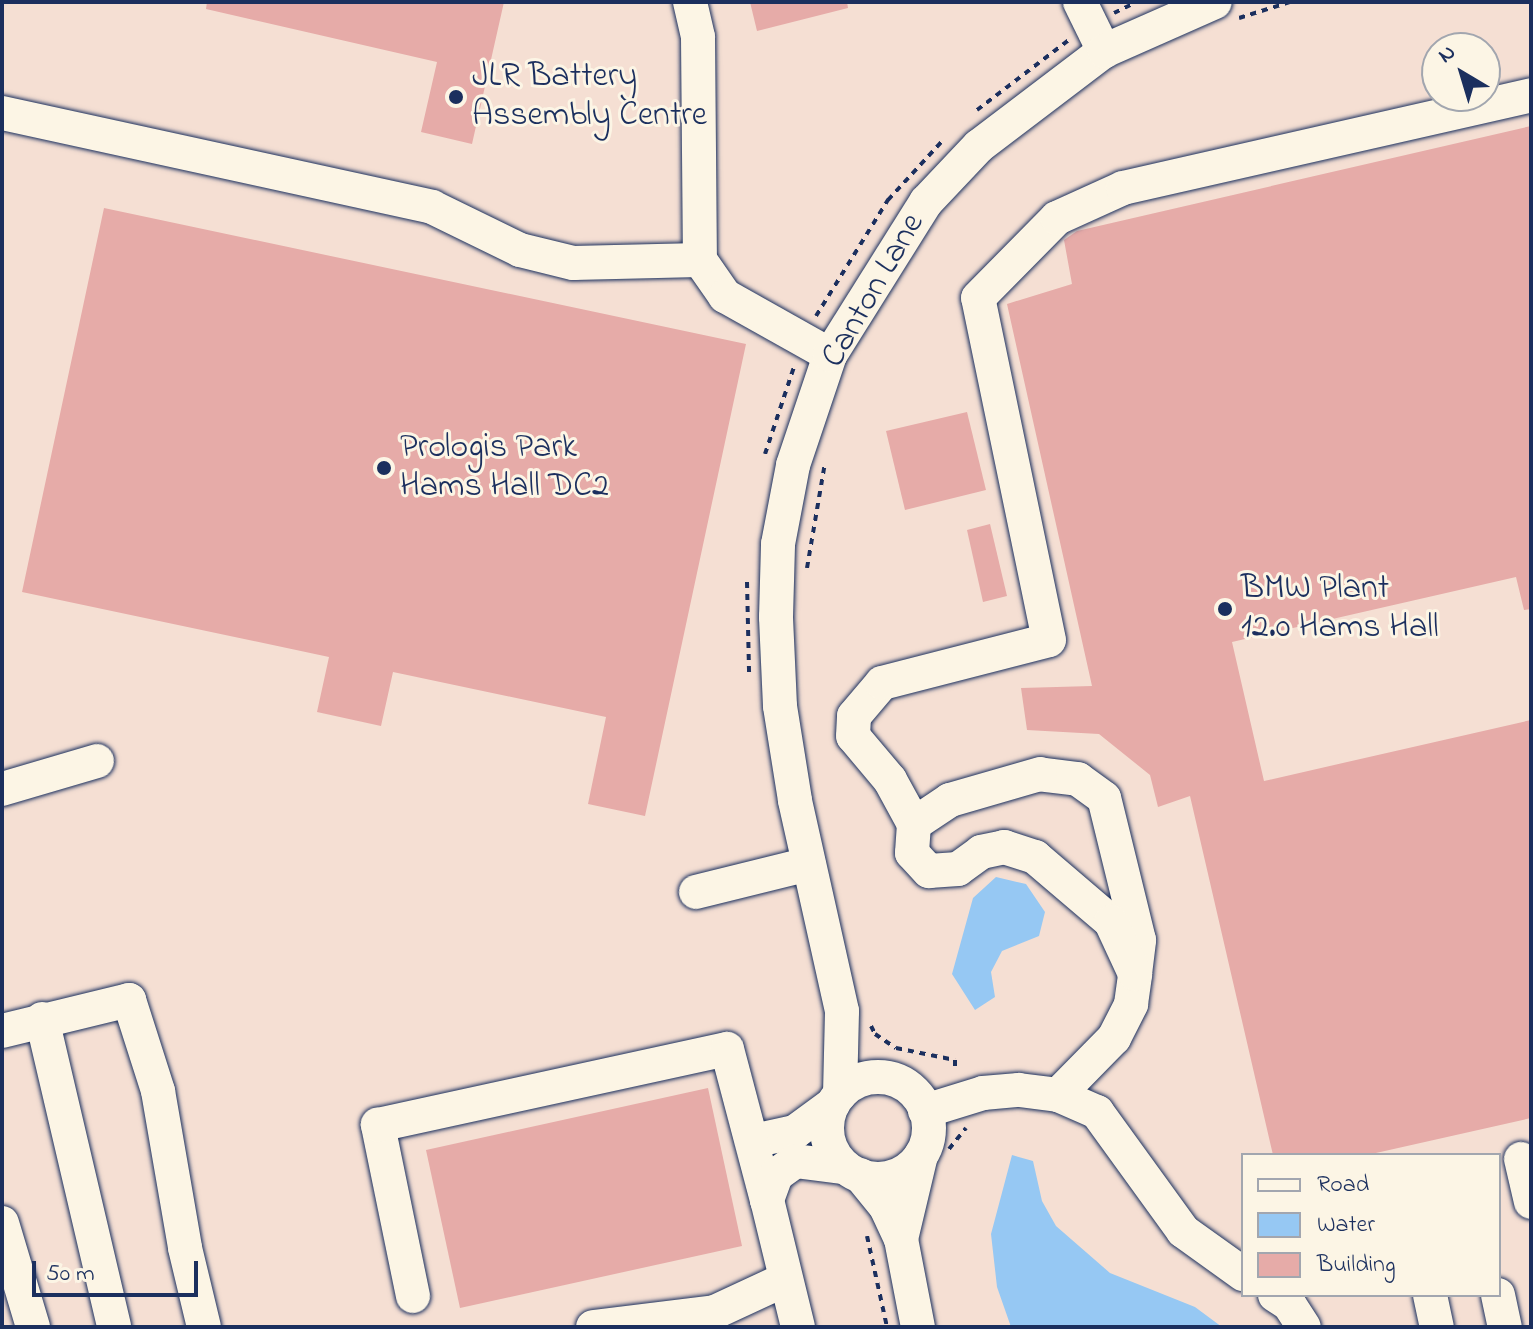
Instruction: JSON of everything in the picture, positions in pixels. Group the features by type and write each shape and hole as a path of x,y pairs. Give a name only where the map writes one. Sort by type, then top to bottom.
{"street":[{"path":"690,2 698,37 700,260 725,296 817,349"},
{"name":"Canton Lane","path":"891,1078 855,1014 809,864 780,706 778,559 793,465 817,349 926,202 1092,26 1203,10"},
{"path":"1135,974 1111,922 1035,857 1004,847 981,852 958,869 929,871 912,853 914,824 890,780 853,736 854,716 882,683 1049,640 978,298 1057,218 1123,188 1531,95"},
{"path":"2,113 432,207 520,250 573,263 700,260"},
{"path":"2,789 97,761"},
{"path":"914,824 950,800 1040,774 1070,777 1093,788 1111,814 1139,940 1131,1004 1114,1038 1058,1095"},
{"path":"696,892 809,864"},
{"path":"2,1031 129,1000 158,1091 185,1248 204,1327"},
{"name":"Canton Lane","path":"836,1099 855,1014"},
{"path":"42,1019 114,1327"},
{"path":"413,1296 378,1125 727,1049 753,1141 784,1280 798,1327"},
{"path":"753,1141 795,1132 870,1077 891,1078 920,1099 925,1111 932,1158 901,1239"},
{"path":"925,1111 983,1093 1019,1090 1058,1095 1097,1112 1174,1221 1236,1262"},
{"path":"836,1099 827,1121 830,1146 886,1207 901,1239 918,1327"},
{"path":"767,1200 776,1175 795,1161 895,1175 932,1158"},
{"path":"1517,1160 1531,1202"},
{"path":"2,1223 33,1327"},
{"path":"593,1327 715,1312 784,1280"},
{"path":"1278,1297 1289,1304 1304,1327"},
{"path":"1430,1297 1437,1327"},
{"path":"1498,1297 1505,1327"}],"path":[{"path":"972,115 1014,77 1092,26 1137,2"},
{"path":"1203,10 1290,2"},
{"path":"763,463 784,389 817,349 847,258 880,212 950,134"},
{"path":"806,575 826,456"},
{"path":"748,573 750,682"},
{"path":"855,1014 875,1034 896,1048 955,1060"},
{"path":"932,1158 970,1124"},
{"path":"865,1229 887,1327"}],"shaded area":[{"path":"2,2 1531,2 1531,1327 2,1327"}],"water":[{"path":"996,877 1026,884 1045,912 1039,936 1002,951 991,972 995,997 975,1010 952,974 973,898"},
{"path":"1012,1155 1033,1161 1042,1201 1056,1226 1110,1273 1195,1307 1222,1327 1011,1327 997,1287 991,1234"}],"building":[{"name":"JLR Battery Assembly Centre","path":"207,2 504,2 472,144 421,132 437,62 206,9"},
{"path":"750,2 847,2 848,8 757,31"},
{"name":"BMW Plant 12.0 Hams Hall","path":"1531,126 1531,609 1524,610 1516,577 1232,642 1264,781 1531,720 1531,1118 1376,1153 1273,1153 1190,796 1158,807 1150,775 1099,734 1027,730 1021,688 1092,686 1007,304 1072,284 1064,240 1077,231"},
{"name":"Prologis Park Hams Hall DC2","path":"104,208 746,344 645,816 588,804 606,717 393,672 381,726 317,712 329,657 22,592"},
{"path":"967,412 986,490 905,510 886,431"},
{"path":"990,524 1007,596 983,602 967,530"},
{"path":"708,1088 742,1246 460,1308 426,1150"}],"place":[{"name":"JLR Battery Assembly Centre","path":"456,97"},
{"name":"Prologis Park Hams Hall DC2","path":"384,468"},
{"name":"BMW Plant 12.0 Hams Hall","path":"1225,609"}]}
